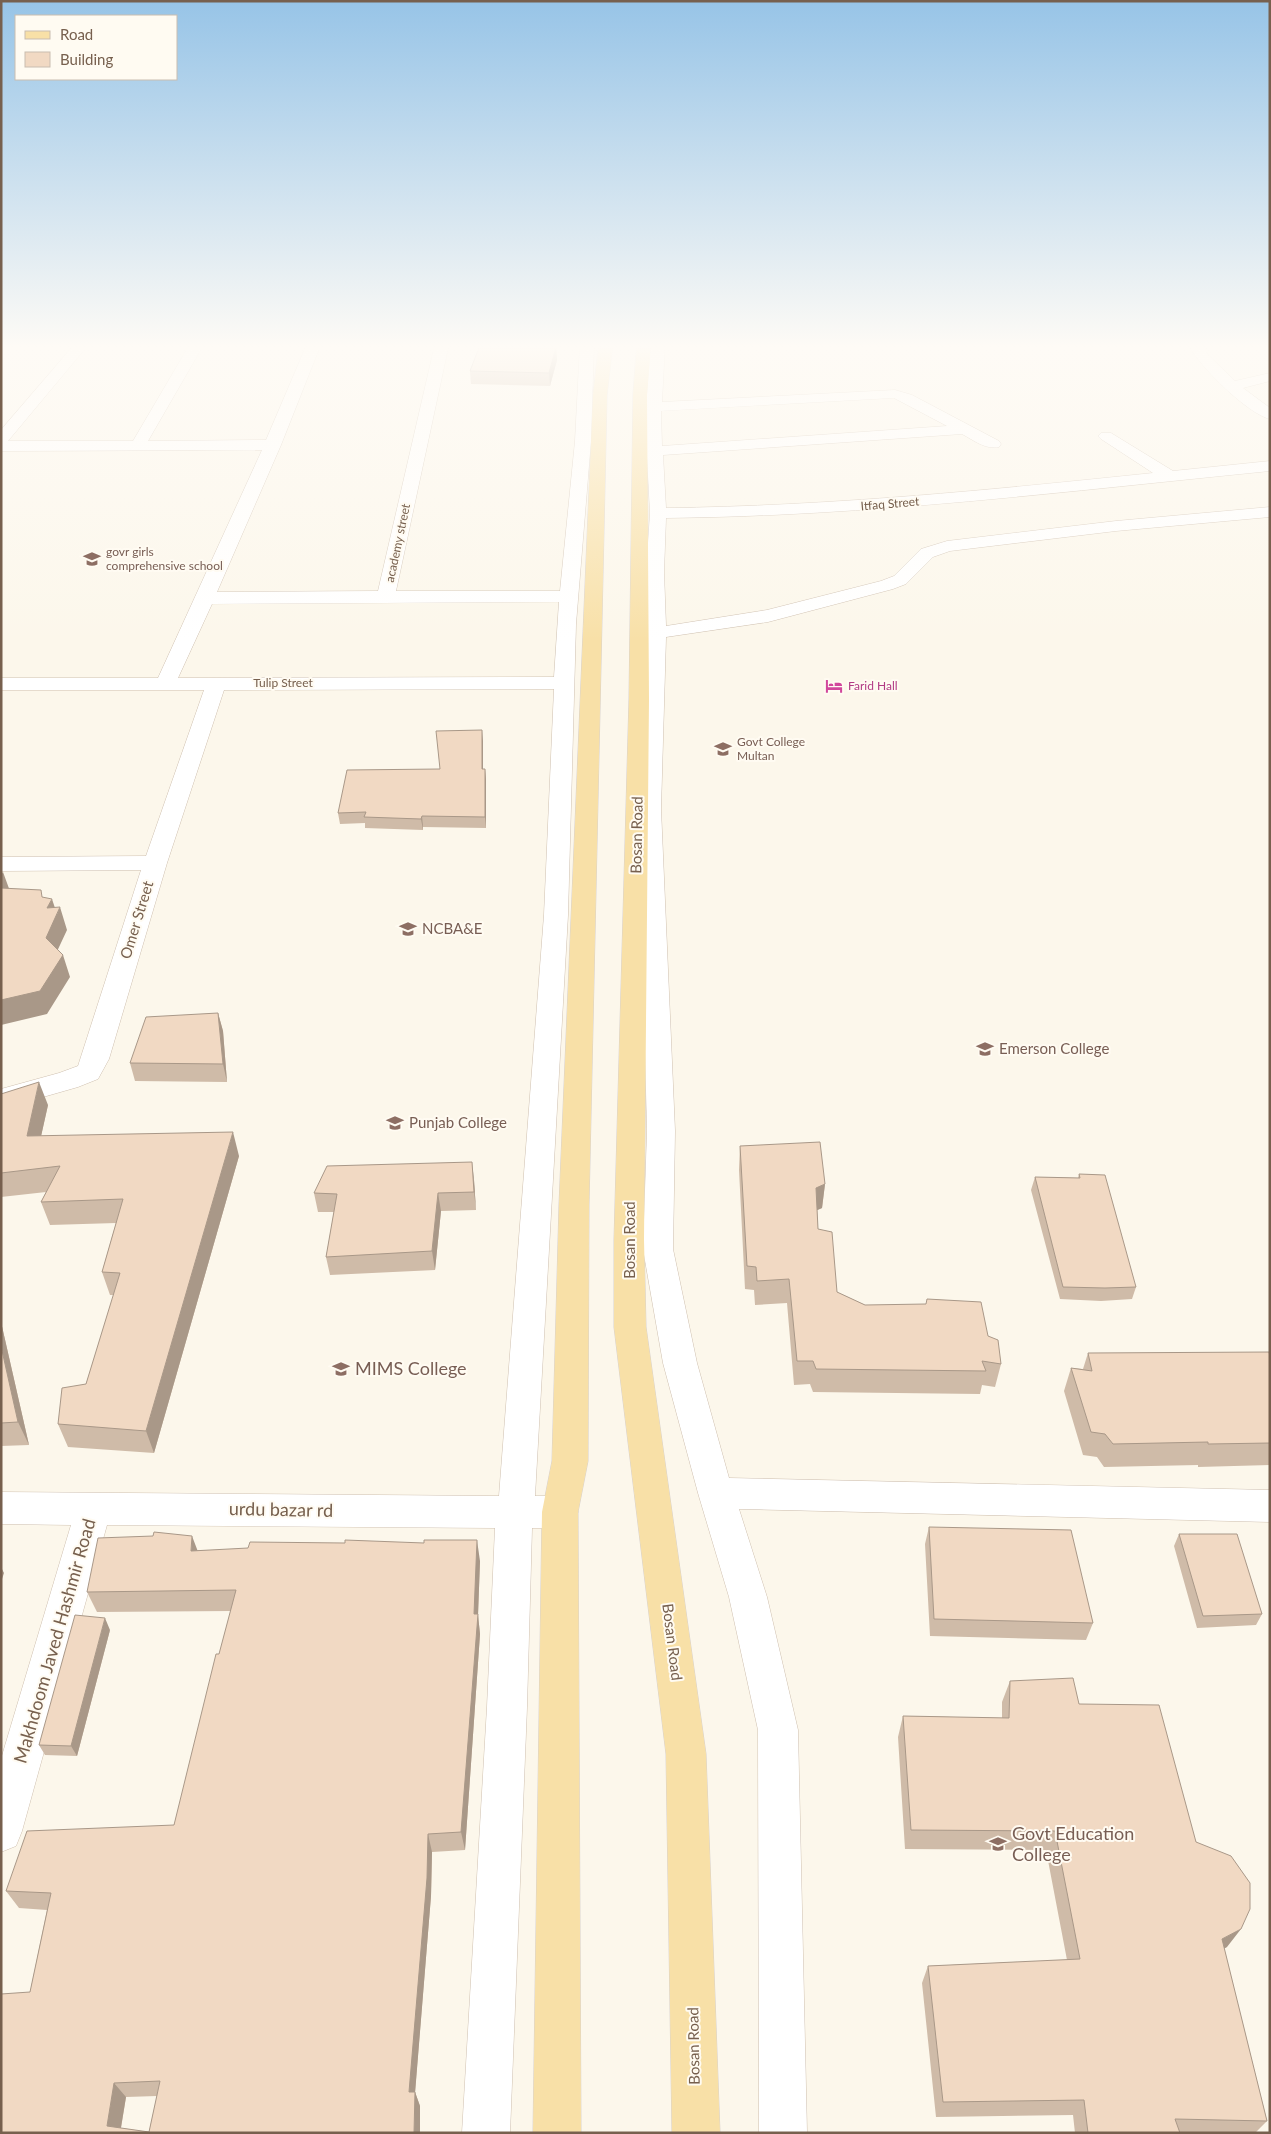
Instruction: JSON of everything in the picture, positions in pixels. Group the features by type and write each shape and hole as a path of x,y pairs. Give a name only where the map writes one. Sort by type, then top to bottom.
{"main road":[{"name":"Bosan Road","path":"557,2133 560,1512 570,1461 574,1195 626,521 627,444"},
{"name":"Bosan Road","path":"627,444 626,521 639,709 629,1240 630,1327 686,1754 696,2133"}],"street":[{"name":"academy street","path":"386,596 420,444"},
{"path":"486,2133 507,1707 514,1513 518,1479 556,915 566,624 583,444"},
{"path":"651,444 655,451"},
{"path":"655,451 759,444"},
{"path":"1118,444 1170,476"},
{"path":"1,446 273,445 206,598 166,682"},
{"path":"655,451 626,521 655,572 657,633 650,809 661,1132 658,1249 680,1363 716,1493 748,1597 778,1730 783,2133"},
{"name":"Itfaq Street","path":"626,521 878,506 1270,466"},
{"path":"657,633 768,616 887,585 900,580 927,553 947,546 1116,526 1270,512"},
{"path":"206,598 570,596"},
{"name":"Tulip Street","path":"1,684 166,682 565,683"},
{"name":"Omer Street","path":"1,1099 68,1080 88,1072 95,1058 155,863 216,683"},
{"path":"1,864 155,863"},
{"path":"716,1493 1270,1506"},
{"name":"urdu bazar rd","path":"1,1508 560,1512"},
{"name":"Makhdoom Javed Hashmir Road","path":"1,1831 94,1508"}],"building":[{"path":"482,730 482,769 485,769 485,817 422,816 421,819 364,817 366,812 338,813 347,770 440,769 436,731"},
{"path":"1,888 41,890 42,897 52,899 47,908 60,907 46,938 63,955 40,991 1,1000"},
{"path":"218,1013 223,1064 130,1063 146,1017"},
{"path":"39,1082 27,1136 233,1132 146,1431 58,1424 62,1388 86,1384 120,1273 102,1272 123,1199 41,1202 60,1166 1,1173 1,1094"},
{"path":"820,1142 825,1184 816,1188 818,1229 832,1232 837,1292 865,1305 926,1304 927,1299 981,1302 988,1336 998,1340 1001,1364 982,1361 986,1371 816,1369 813,1361 797,1361 789,1279 757,1281 756,1267 747,1266 740,1146"},
{"path":"472,1162 474,1192 438,1193 432,1251 326,1257 337,1194 314,1193 327,1166"},
{"path":"1079,1174 1105,1175 1136,1287 1063,1287 1035,1177 1080,1178"},
{"path":"1,1346 18,1422 1,1423"},
{"path":"1269,1352 1270,1443 1113,1444 1105,1434 1091,1432 1071,1368 1092,1371 1088,1353"},
{"path":"929,1527 1071,1530 1093,1623 934,1619"},
{"path":"154,1532 192,1536 191,1551 248,1548 250,1542 345,1543 345,1540 424,1543 424,1540 477,1540 474,1614 478,1614 461,1832 428,1834 427,1878 409,2092 415,2092 414,2133 1,2133 1,1994 30,1992 51,1893 6,1891 27,1831 174,1825 216,1654 219,1654 236,1590 87,1592 98,1538 153,1536","holes":["160,2081 149,2132 107,2126 114,2083"]},
{"path":"1179,1534 1237,1534 1262,1614 1203,1616"},
{"path":"75,1615 105,1618 71,1746 39,1745"},
{"path":"1073,1678 1079,1704 1159,1705 1196,1842 1231,1856 1250,1883 1250,1909 1241,1929 1222,1939 1267,2121 1175,2119 1180,2133 1088,2133 1084,2100 943,2102 928,1966 1080,1959 1055,1831 911,1830 903,1716 1009,1718 1010,1681"}],"place":[{"name":"govr girls comprehensive school","path":"92,559"},
{"name":"Farid Hall","path":"834,686"},
{"name":"Govt College Multan","path":"723,749"},
{"name":"NCBA&E","path":"408,929"},
{"name":"Emerson College","path":"985,1049"},
{"name":"Punjab College","path":"395,1123"},
{"name":"MIMS College","path":"341,1369"},
{"name":"Govt Education College","path":"998,1844"}]}
